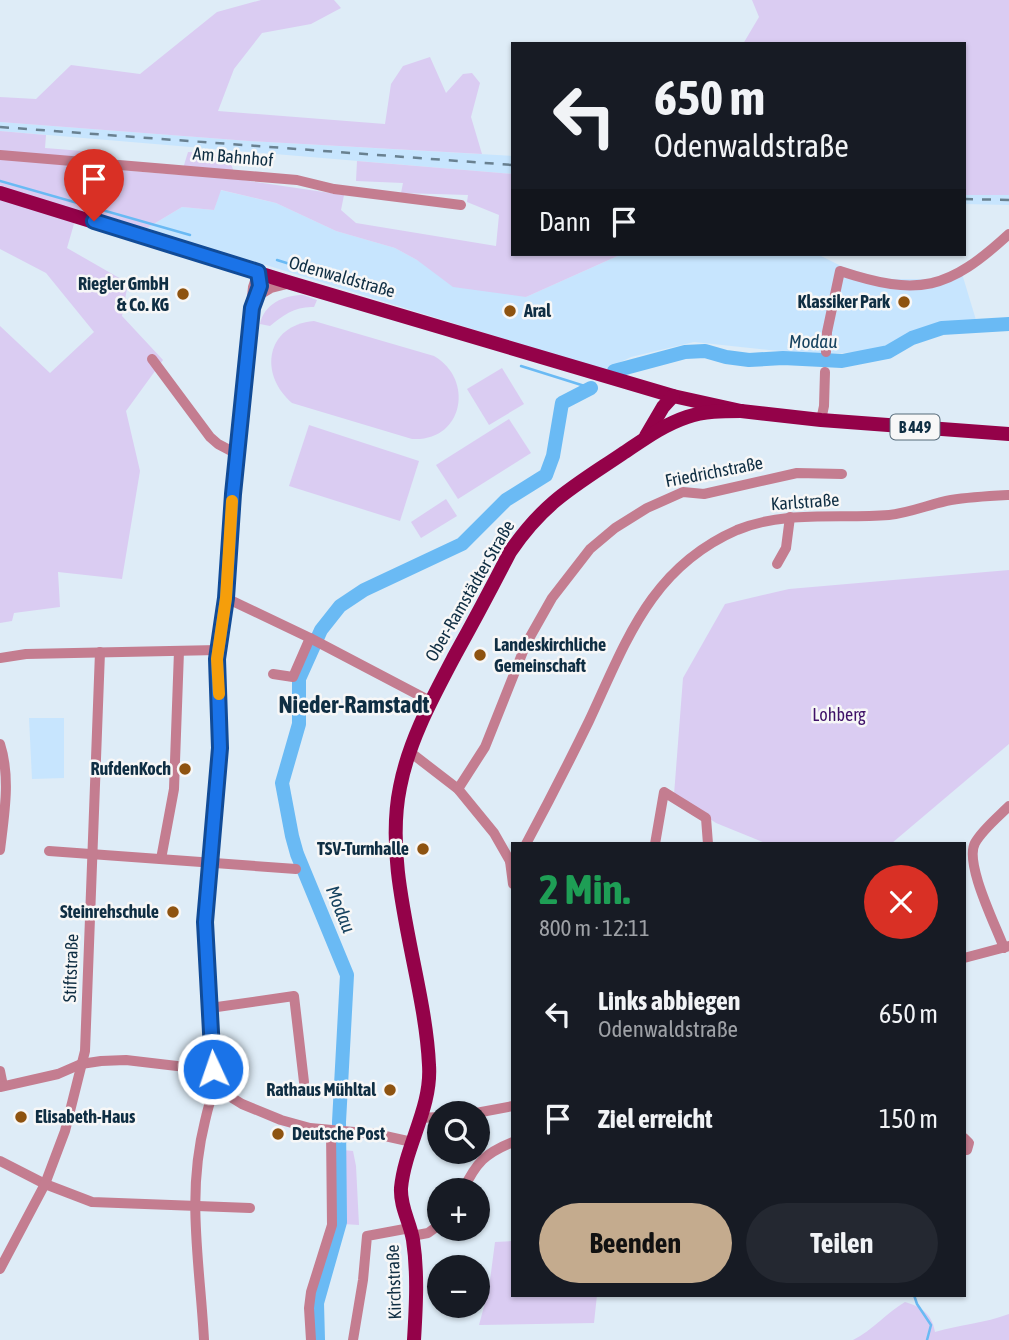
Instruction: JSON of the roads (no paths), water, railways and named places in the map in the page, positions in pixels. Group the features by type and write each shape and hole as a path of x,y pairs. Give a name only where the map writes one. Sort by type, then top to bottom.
{"main road":[{"name":"Odenwaldstraße","path":"0,193 639,388 673,396"},
{"path":"639,388 650,400 660,423 698,414 741,411"},
{"name":"B 449","path":"673,396 741,411 821,420 1009,434"},
{"name":"Ober-Ramstädter Straße","path":"412,1142 427,1095 430,1066 420,994 403,909 396,843 400,786 410,752 430,701 510,552 533,521 563,493 643,440 660,423 663,407 673,396"},
{"name":"Kirchstraße","path":"412,1142 401,1185 401,1197 411,1232 416,1297 414,1340"}],"street":[{"name":"Am Bahnhof","path":"0,155 297,180 334,189 461,205"},
{"path":"826,352 827,332 841,271 877,283 919,286 938,282 975,263 1009,234"},
{"path":"210,1076 213,1069 205,922 220,748 218,650 226,598 237,454 254,303 253,287 258,272"},
{"path":"254,303 271,288 291,283"},
{"path":"152,359 210,437 237,454"},
{"path":"821,420 825,372"},
{"name":"Friedrichstraße","path":"458,789 485,747 526,644 552,598 590,549 615,528 647,508 682,492 704,494 797,473 842,474"},
{"name":"Karlstraße","path":"527,842 624,645 648,603 676,569 700,551 738,530 790,517 892,515 952,500 1009,495"},
{"path":"777,564 786,548 790,517"},
{"path":"226,598 310,638 430,701"},
{"path":"272,674 293,677 310,638"},
{"path":"0,658 26,654 218,650"},
{"path":"161,859 174,789 179,651"},
{"name":"Stiftstraße","path":"0,1269 45,1184 70,1113 85,1051 100,652"},
{"path":"0,744 4,755 6,795 0,850"},
{"path":"410,752 458,789 494,833 511,859"},
{"path":"655,842 664,792 706,818 708,842"},
{"path":"966,957 1007,947 975,872 971,853 975,841 1009,806"},
{"path":"49,851 296,869"},
{"path":"210,1007 294,996 304,1082"},
{"path":"0,1071 2,1087 58,1074 81,1064 126,1060 194,1068 210,1076 235,1100 295,1125 392,1136 412,1142"},
{"path":"204,1340 194,1206 200,1142 211,1098 219,1087"},
{"path":"490,1110 511,1106"},
{"path":"420,1118 427,1118"},
{"path":"311,1340 311,1292 332,1225 331,1131"},
{"path":"966,1140 970,1143 967,1150"},
{"path":"469,1178 482,1158 492,1150 511,1143"},
{"path":"0,1161 45,1184 92,1202 250,1208"},
{"path":"353,1340 367,1236 427,1233"}],"waterway":[{"path":"0,181 190,235"},
{"path":"277,260 293,265 295,269"},
{"name":"Modau","path":"614,371 685,352 705,351 749,360 783,358 842,361 888,352 912,338 942,328 1009,324"},
{"path":"521,366 591,388"},
{"name":"Modau","path":"318,1340 317,1303 340,1222 339,1122 347,975 297,854 282,783 299,724 299,679 321,630 340,606 364,590 462,544 506,500 546,475 553,456 562,403 591,388"},
{"path":"915,1297 931,1325 927,1340"}],"railway":[{"path":"0,127 511,165"},
{"path":"966,199 1009,200"}],"place":[{"name":"Riegler GmbH & Co. KG","path":"183,294"},
{"name":"Klassiker Park","path":"904,302"},
{"name":"Aral","path":"510,311"},
{"name":"Landeskirchliche Gemeinschaft","path":"480,655"},
{"name":"RufdenKoch","path":"185,769"},
{"name":"TSV-Turnhalle","path":"423,849"},
{"name":"Steinrehschule","path":"173,912"},
{"name":"Rathaus Mühltal","path":"390,1090"},
{"name":"Elisabeth-Haus","path":"21,1117"},
{"name":"Deutsche Post","path":"278,1134"}],"district":[{"name":"Nieder-Ramstadt","path":"354,705"}],"park label":[{"name":"Lohberg","path":"839,715"}]}
